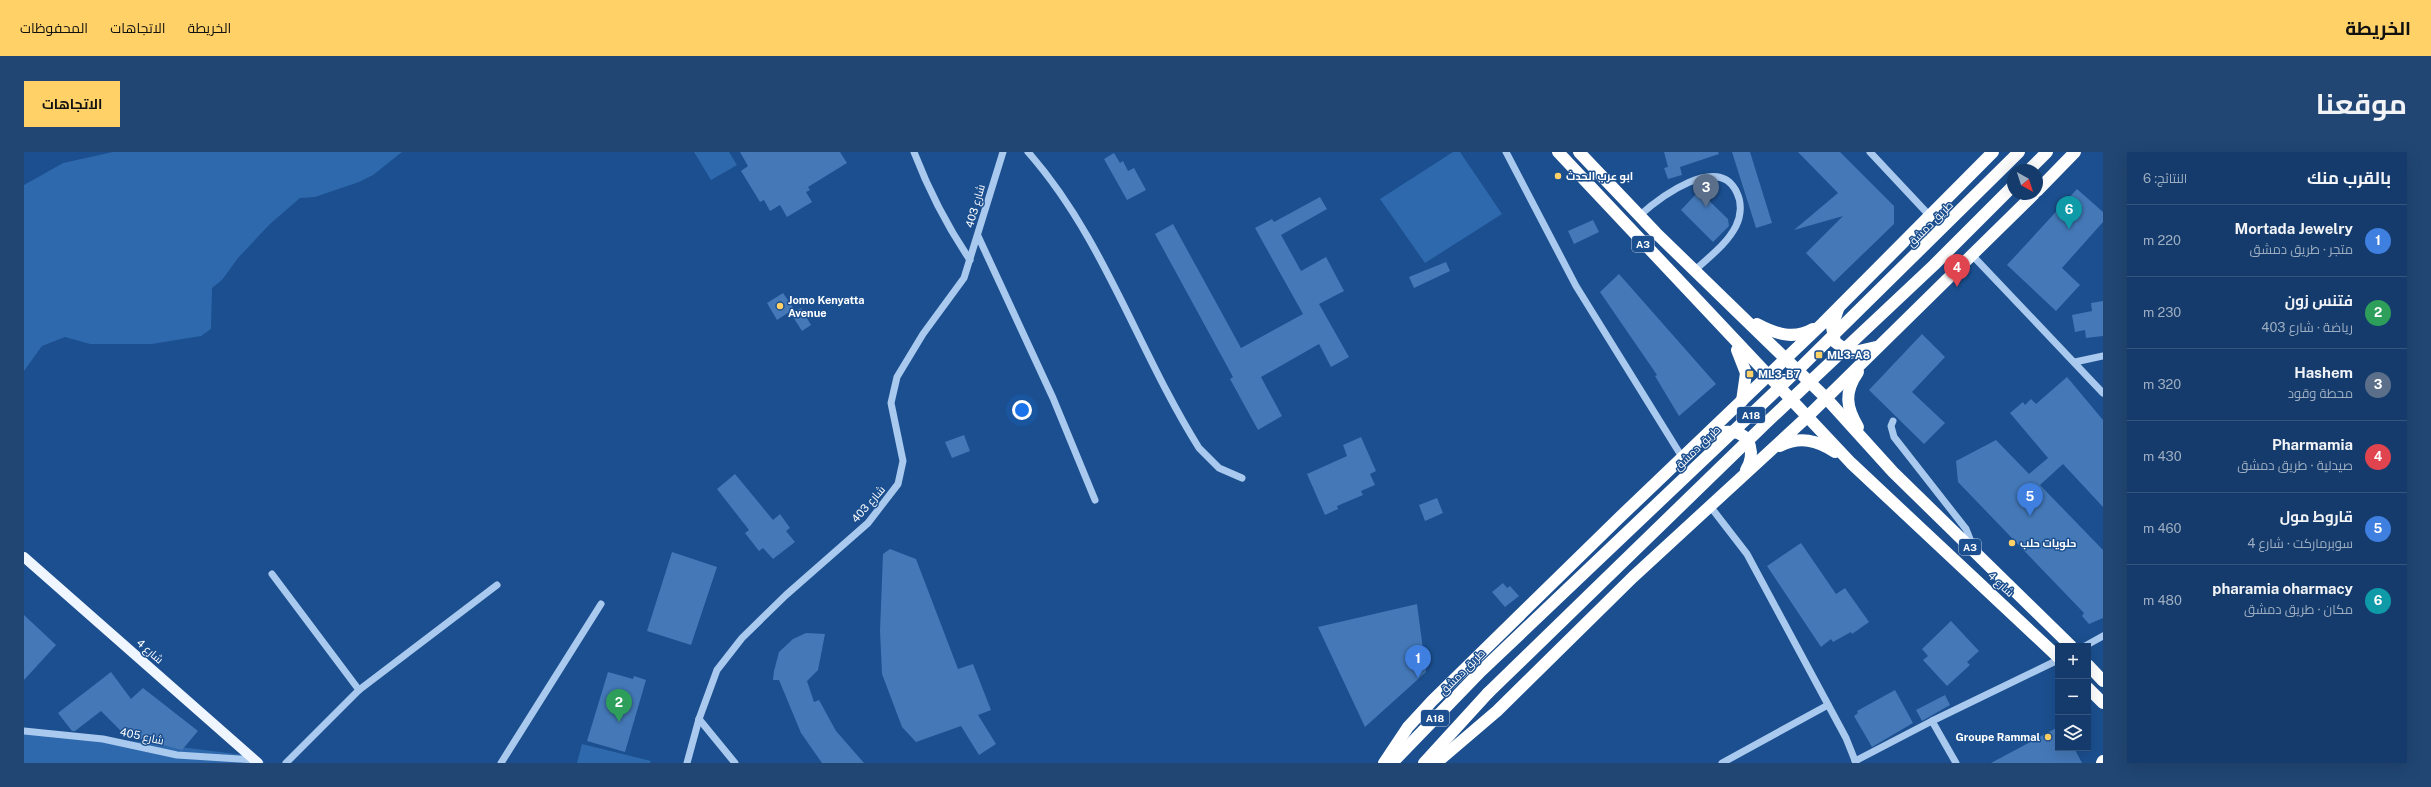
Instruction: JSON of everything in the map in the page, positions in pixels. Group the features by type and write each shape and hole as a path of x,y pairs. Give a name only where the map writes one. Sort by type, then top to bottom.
{"highway":[{"name":"A3","path":"1558,152 1728,335 1852,463"},
{"name":"A3","path":"1579,152 1639,216 1694,271 1746,318 1826,398 1869,447 2067,643"},
{"path":"1384,763 1395,744 1422,712 1682,457 1742,402 1823,323 1993,152"},
{"name":"طريق دمشق","path":"1392,763 1478,674 1802,366 2019,152"},
{"path":"2035,164 2047,152"},
{"path":"2043,185 2075,152"},
{"name":"A18","path":"1424,763 1465,716 1488,693 1765,424 1934,265 2007,192"},
{"path":"1436,763 1497,711 1613,596 1807,417 1973,256 2028,200"},
{"path":"1841,305 1832,327 1835,342 1850,353 1863,352 1881,345"},
{"path":"1746,318 1770,331 1786,335 1803,334 1823,323"},
{"path":"1728,335 1745,366 1747,381 1742,402"},
{"path":"1867,358 1854,377 1847,400 1851,414 1869,447"},
{"path":"1707,435 1731,432 1738,433 1748,440 1752,451 1751,458 1742,476"},
{"path":"1770,451 1790,441 1814,441 1826,446 1852,463"},
{"name":"شارع 4","path":"1852,463 2055,655"},
{"path":"2091,668 2103,681"},
{"path":"2091,691 2101,701 2103,711"}],"main road":[{"name":"شارع 4","path":"24,557 257,762"}],"street":[{"path":"914,152 935,203 949,229 970,260"},
{"name":"شارع 403","path":"687,763 699,719 717,670 742,638 786,595 868,523 898,484 903,461 891,403 897,377 923,334 964,278 1003,152"},
{"path":"1028,152 1058,188 1085,231 1200,448 1219,468 1242,478"},
{"path":"1506,152 1576,286 1682,457"},
{"path":"1870,152 1929,215"},
{"path":"1639,216 1669,192 1686,184 1711,177 1722,177 1729,181 1739,198 1740,217 1730,236 1694,271"},
{"path":"978,236 1053,398 1094,500"},
{"path":"1973,256 2103,393"},
{"path":"2075,362 2103,356"},
{"path":"1893,421 1891,432 1894,437 1966,529 1974,551"},
{"path":"1710,506 1747,554 1846,738 1856,762 1932,721 2055,660"},
{"path":"272,574 359,690"},
{"path":"286,763 359,690 497,585"},
{"path":"501,763 601,604"},
{"path":"2090,643 2103,636"},
{"path":"1722,763 1828,705"},
{"path":"699,719 735,763"},
{"path":"1932,721 1956,763"},
{"name":"شارع 405","path":"24,730 103,739 177,755 257,762"}],"shaded area":[{"path":"113,152 402,152 373,175 359,182 315,197 300,198 270,224 238,258 222,280 212,288 211,329 201,336 152,344 90,344 65,337 42,346 24,371 24,185 63,163"},
{"path":"694,152 729,152 737,165 711,180"},
{"path":"1453,152 1460,152 1502,214 1425,263 1380,199"},
{"path":"52,731 259,757 265,763 24,763 24,732"},
{"path":"582,744 651,761 650,763 577,763"}],"building":[{"path":"740,152 840,152 847,163 808,187 810,190 806,192 812,202 787,217 780,205 770,211 764,200 760,202 741,171 748,166"},
{"path":"1664,152 1718,152 1719,154 1680,167 1682,175 1668,179 1664,168 1668,167"},
{"path":"1732,152 1750,152 1772,223 1756,228"},
{"path":"1798,152 1840,152 1894,206 1894,224 1834,282 1806,253 1843,216 1794,230 1838,193"},
{"path":"1114,153 1120,163 1123,161 1128,171 1134,168 1146,190 1127,200 1104,159"},
{"path":"2077,189 2103,212 2103,222 2062,268 2080,285 2056,311 2007,265"},
{"path":"1699,191 1728,219 1729,226 1713,242 1681,210"},
{"path":"1320,197 1327,209 1281,235 1301,271 1326,257 1344,291 1319,304 1349,357 1331,367 1319,344 1261,377 1282,416 1258,430 1230,379 1233,377 1155,234 1173,224 1241,348 1303,314 1255,228 1272,219 1274,222"},
{"path":"1593,220 1599,232 1574,244 1568,231"},
{"path":"1446,262 1450,271 1414,288 1409,277"},
{"path":"1619,274 1716,384 1679,416 1655,376 1657,375 1600,292"},
{"name":"Jomo Kenyatta Avenue","path":"783,293 794,309 777,320 767,303"},
{"path":"2103,301 2103,336 2086,338 2085,330 2075,332 2072,315 2092,311 2091,303"},
{"path":"801,308 811,325 802,331 791,314"},
{"path":"1922,334 1945,357 1912,392 1945,423 1924,444 1869,390"},
{"path":"2067,377 2103,420 2103,507 2063,464 2040,485 2103,550 2103,618 2089,624 2082,616 2084,613 1958,482 1956,461 1996,440 2029,474 2048,458 2010,413 2023,402 2025,405 2031,399 2036,404"},
{"path":"964,435 970,451 952,458 945,442"},
{"path":"1361,437 1376,471 1370,474 1375,485 1361,491 1363,495 1337,506 1338,509 1325,515 1307,474 1347,456 1343,445"},
{"path":"735,474 773,520 780,514 790,528 786,531 795,542 773,559 763,548 759,551 745,533 749,530 717,489"},
{"path":"1437,498 1443,513 1425,521 1419,505"},
{"path":"1801,543 1836,594 1845,588 1869,622 1852,634 1851,632 1833,642 1831,639 1821,647 1767,566"},
{"path":"890,549 916,559 958,669 973,664 991,710 978,715 996,744 979,755 961,726 916,742 902,727 882,674 880,631 883,554"},
{"path":"672,552 717,567 691,645 647,631"},
{"path":"1503,583 1507,588 1510,586 1519,596 1505,607 1492,592"},
{"path":"1417,604 1426,672 1365,727 1318,627"},
{"path":"24,615 56,645 24,680"},
{"path":"1951,621 1979,651 1967,662 1970,665 1947,686 1923,660 1928,656 1922,649"},
{"path":"806,633 825,634 818,670 807,681 814,702 819,700 836,731 864,763 822,763 801,733 779,680 773,680 779,652 793,639"},
{"path":"111,672 131,699 143,688 198,731 182,750 125,735 101,711 75,731 72,731 58,713"},
{"path":"608,672 633,679 634,676 646,680 625,752 587,741"},
{"path":"1895,690 1913,723 1872,747 1854,716 1858,713 1857,711"},
{"path":"1945,695 1950,705 1922,721 1916,710"},
{"name":"Groupe Rammal","path":"2055,729 2055,751 2076,751 2082,763 1991,763"}],"place":[{"name":"ابو عرب الحدث","path":"1558,176"},
{"name":"Hashem","path":"1706,207"},
{"name":"pharamia oharmacy","path":"2069,229"},
{"name":"Pharmamia","path":"1957,287"},
{"name":"Jomo Kenyatta Avenue","path":"780,306"},
{"name":"ML3-A8","path":"1819,355"},
{"name":"ML3-B7","path":"1750,374"},
{"name":"قاروط مول","path":"2030,516"},
{"name":"حلويات حلب","path":"2012,543"},
{"name":"Mortada Jewelry","path":"1418,678"},
{"name":"فتنس زون","path":"619,722"},
{"name":"Groupe Rammal","path":"2048,737"}]}
